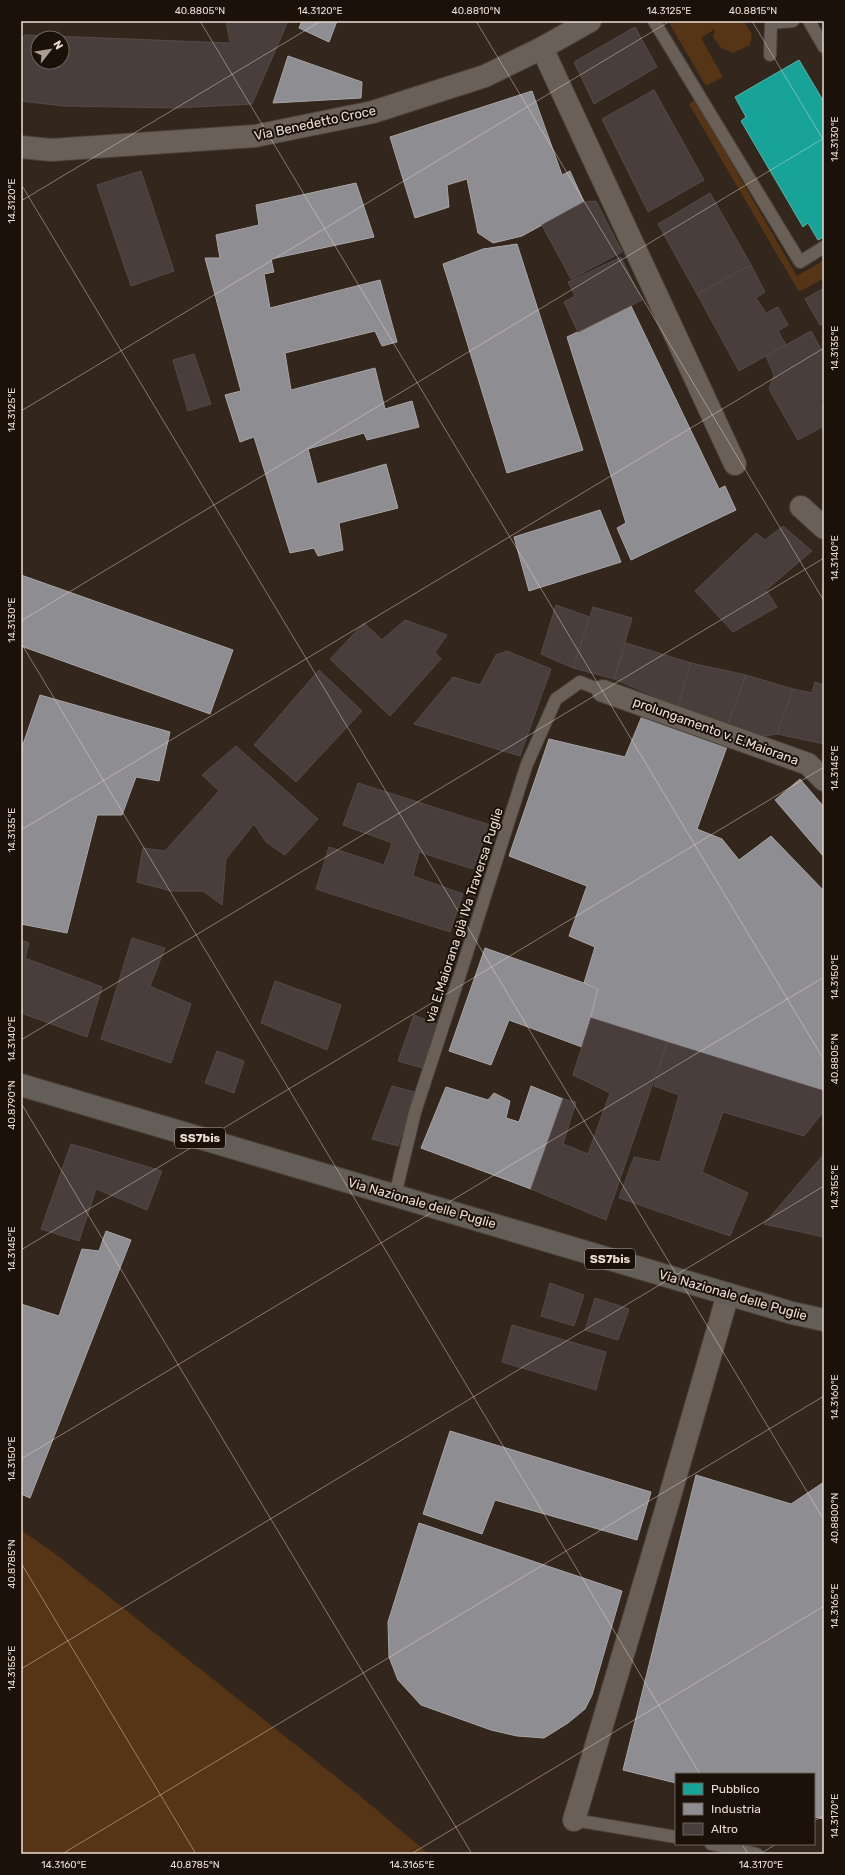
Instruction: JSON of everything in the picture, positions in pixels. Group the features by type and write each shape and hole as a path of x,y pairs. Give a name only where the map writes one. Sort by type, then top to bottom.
{"main road":[{"name":"Via Nazionale delle Puglie","path":"21,1085 792,1313 824,1319"}],"street":[{"name":"Via Benedetto Croce","path":"21,147 51,150 255,136 373,112 485,76 542,48 590,21"},
{"path":"542,48 736,464"},
{"path":"801,507 824,528"},
{"name":"prolungamento v. E.Maiorana","path":"603,691 808,764 824,780"},
{"path":"574,1820 666,1513 728,1294"}],"lane":[{"path":"654,21 800,262 824,247"},
{"path":"770,55 771,23 793,21"},
{"path":"809,21 824,47"},
{"name":"via E.Maiorana già IVa Traversa Puglie","path":"395,1195 415,1112 527,764 556,699 580,682 603,691"},
{"path":"574,1820 675,1837"},
{"path":"716,1845 756,1854"}],"shaded area":[{"path":"668,21 744,21 752,34 750,45 733,53 721,48 713,37 715,29 701,38 723,77 706,86"},
{"path":"695,100 797,276 824,260 824,278 799,292 689,104"},
{"path":"21,1530 54,1553 359,1795 429,1854 21,1854"}],"building: Pubblico":[{"path":"799,60 824,102 824,237 818,240 808,223 803,227 741,121 746,117 735,97"}],"building: Industria":[{"path":"302,21 337,21 329,42 299,28"},
{"path":"288,56 362,82 361,98 273,103"},
{"path":"532,91 562,175 570,171 584,202 522,236 493,243 478,233 467,179 447,185 449,207 415,218 390,137"},
{"path":"356,183 374,237 271,259 274,272 264,274 270,308 380,280 397,342 382,346 375,331 285,353 291,390 375,368 385,409 412,401 419,427 367,440 364,433 308,449 317,484 386,464 398,508 339,523 343,550 318,556 314,548 290,553 254,437 240,442 225,395 241,391 205,258 220,258 216,235 259,225 256,205"},
{"path":"517,244 583,450 507,473 443,264 483,249"},
{"path":"631,306 719,489 725,486 736,510 631,560 617,528 626,523 567,337"},
{"path":"600,510 621,562 529,591 514,537"},
{"path":"21,575 233,650 210,714 21,646"},
{"path":"40,695 170,732 159,781 136,777 122,815 97,815 67,933 21,924 21,750"},
{"path":"642,716 728,744 697,829 722,839 739,860 771,836 824,891 824,1091 591,1018 598,989 584,983 595,947 569,936 587,886 509,856 549,739 625,757"},
{"path":"800,779 824,807 824,857 775,800"},
{"path":"485,948 598,989 582,1047 509,1020 491,1065 449,1051"},
{"path":"531,1086 563,1099 531,1189 421,1148 446,1087 488,1100 494,1093 510,1101 506,1118 519,1122"},
{"path":"106,1231 131,1240 30,1498 21,1494 21,1304 59,1316 82,1249 99,1251"},
{"path":"450,1431 651,1492 637,1540 495,1500 482,1534 423,1514"},
{"path":"696,1475 791,1504 824,1482 824,1819 815,1817 815,1773 675,1773 675,1783 623,1770"},
{"path":"419,1523 622,1591 592,1695 585,1709 568,1723 544,1738 517,1736 491,1730 421,1705 398,1680 389,1657 388,1622"}],"building: Altro":[{"path":"226,21 288,21 252,104 176,108 64,106 21,101 21,38 26,35 30,35 30,70 70,70 70,37 230,43"},
{"path":"635,27 657,67 594,104 574,62"},
{"path":"654,90 704,180 648,212 602,119"},
{"path":"141,171 174,271 131,286 97,185"},
{"path":"710,193 751,265 697,294 658,224"},
{"path":"596,201 622,252 571,279 542,225 584,202"},
{"path":"621,257 642,300 578,332 564,302 575,296 568,282"},
{"path":"751,265 765,292 756,298 766,313 778,307 788,325 778,331 786,345 739,371 697,294"},
{"path":"824,288 824,323 820,325 805,299"},
{"path":"811,331 824,354 824,397 820,400 824,408 824,426 798,440 769,389 774,375 766,356"},
{"path":"194,354 211,404 188,411 173,360"},
{"path":"783,526 812,551 766,590 777,607 733,632 695,591 756,533 765,540"},
{"path":"556,605 590,617 573,668 541,654"},
{"path":"593,607 632,618 614,679 573,668"},
{"path":"405,620 447,635 435,652 441,659 390,716 330,659 364,623 382,640"},
{"path":"626,643 691,663 678,706 614,679"},
{"path":"507,651 551,669 520,756 414,724 453,677 480,685 496,655"},
{"path":"691,663 746,675 728,724 678,706"},
{"path":"319,670 362,711 296,782 254,745"},
{"path":"746,675 793,689 777,734 766,736 728,724"},
{"path":"815,682 824,685 824,744 777,734 793,689 812,693"},
{"path":"236,746 318,819 285,855 266,842 254,824 226,859 222,905 203,891 171,891 137,882 143,848 165,851 219,791 202,775"},
{"path":"358,783 490,825 473,869 419,852 413,876 463,894 450,932 316,889 329,847 384,865 392,843 343,825"},
{"path":"132,938 165,948 150,986 191,1004 171,1063 101,1039"},
{"path":"21,940 29,943 25,958 102,987 87,1037 21,1013"},
{"path":"275,981 341,1005 327,1050 261,1023"},
{"path":"414,1015 438,1025 422,1068 398,1061"},
{"path":"591,1018 667,1042 606,1220 531,1189 563,1099 576,1102 563,1144 588,1154 610,1093 573,1075"},
{"path":"667,1042 824,1091 824,1111 804,1136 723,1112 702,1172 748,1193 730,1236 619,1198 634,1157 660,1162 679,1095 654,1086"},
{"path":"217,1051 244,1061 234,1093 205,1083"},
{"path":"392,1086 414,1092 398,1146 372,1139"},
{"path":"71,1144 162,1171 147,1210 96,1189 79,1241 41,1229"},
{"path":"824,1154 824,1237 764,1224"},
{"path":"550,1283 584,1295 574,1326 541,1316"},
{"path":"595,1298 629,1309 618,1340 585,1330"},
{"path":"512,1325 606,1352 596,1390 502,1362"}]}
